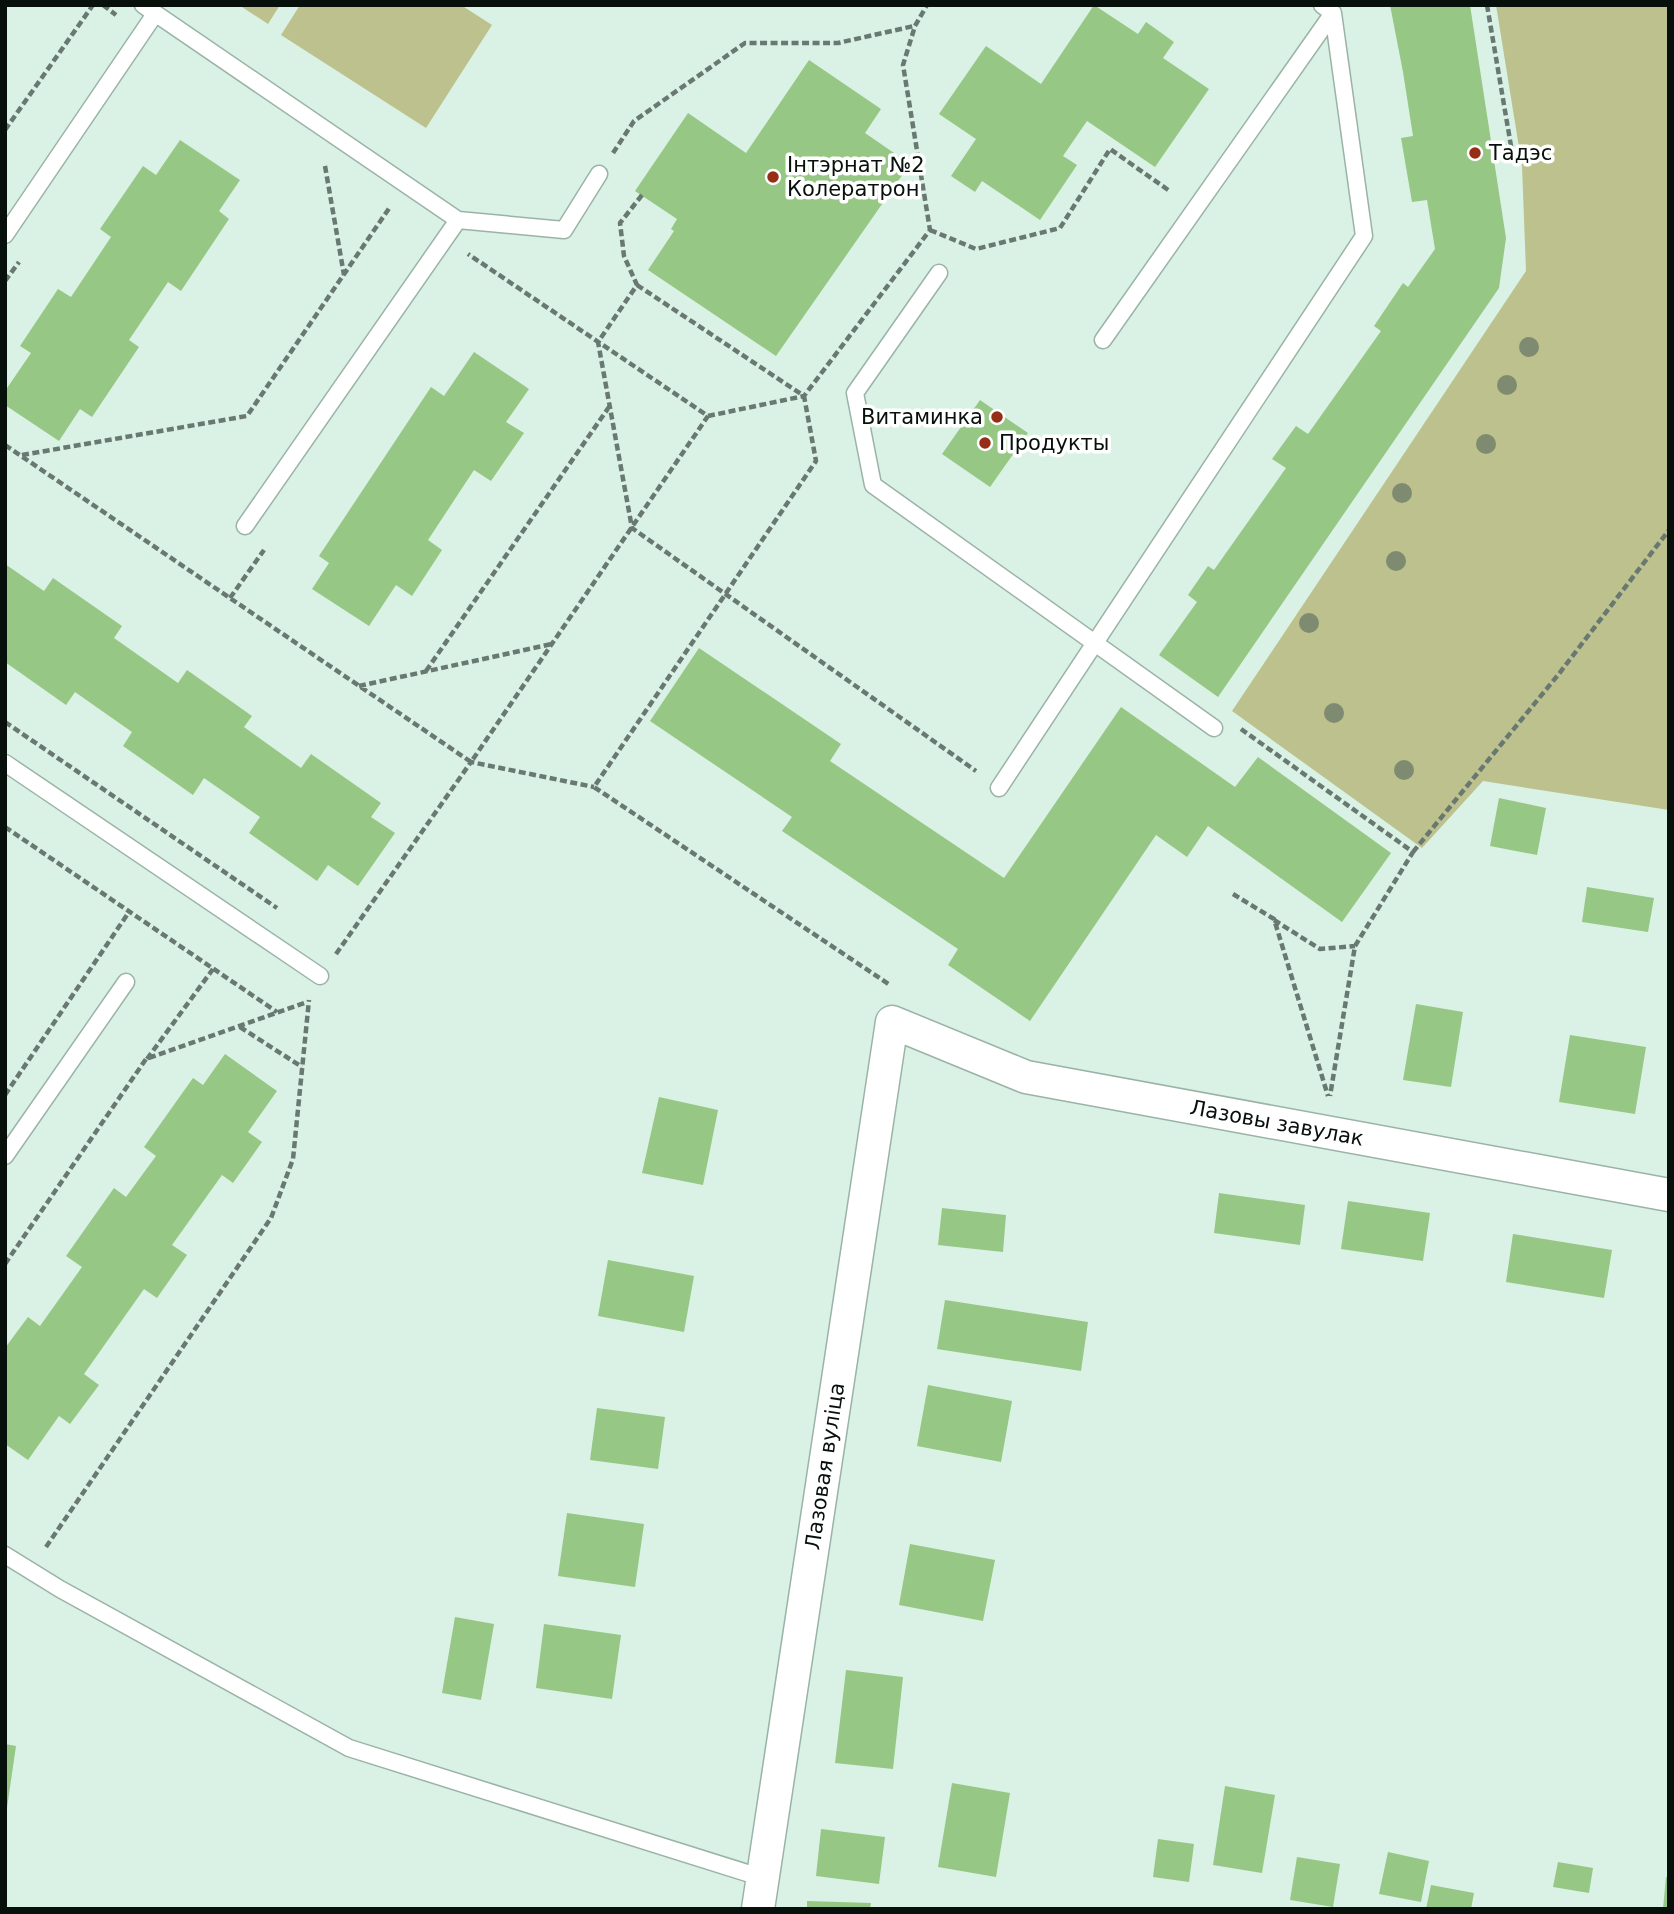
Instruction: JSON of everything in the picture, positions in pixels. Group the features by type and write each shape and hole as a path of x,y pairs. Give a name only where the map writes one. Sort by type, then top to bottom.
{"street":[{"name":"Лазовы завулак","path":"896,1007 1026,1077 1669,1195"},
{"name":"Лазовая вуліца","path":"758,1909 896,1007"}],"lane":[{"path":"1103,340 1195,209 1327,9"},
{"path":"999,788 1364,236 1327,9"},
{"path":"5,234 141,33 149,10 458,220 564,230 599,174"},
{"path":"246,526 458,220"},
{"path":"939,274 855,393 873,485 1214,728"},
{"path":"5,763 320,976"},
{"path":"5,1156 126,982"},
{"path":"5,1555 60,1589 349,1748 763,1878"}],"path":[{"path":"5,130 93,5"},
{"path":"103,5 141,33"},
{"path":"43,1552 271,1218 293,1159 308,1002 320,976 709,416 804,396 930,230 903,65 915,26 928,5"},
{"path":"1487,5 1511,146 1492,149"},
{"path":"599,174 634,121 745,43 838,43 915,26"},
{"path":"930,230 976,249 1060,228 1110,149 1195,209"},
{"path":"335,165 324,157 344,275"},
{"path":"594,787 816,461 804,396 637,285 624,256 620,223 642,195"},
{"path":"21,456 247,416 393,204"},
{"path":"445,239 709,416"},
{"path":"637,285 598,342 632,528 999,788"},
{"path":"426,671 610,406"},
{"path":"5,445 471,762 594,787 896,1007"},
{"path":"1273,919 1329,1100 1354,946 1413,852 1558,675 1669,530"},
{"path":"359,686 552,644"},
{"path":"5,722 281,911"},
{"path":"1214,728 1241,729 1413,852"},
{"path":"5,827 278,1012"},
{"path":"1233,894 1320,949 1354,946"},
{"path":"5,1095 129,912"},
{"path":"327,942 339,950"},
{"path":"5,1264 146,1059 213,969"},
{"path":"146,1059 308,1002"},
{"path":"239,1026 302,1068"}],"green space":[{"path":"239,5 280,5 268,24"},
{"path":"300,5 461,5 492,25 426,128 281,35"},
{"path":"1496,5 1669,5 1669,810 1483,781 1422,848 1232,711 1526,271 1522,166"}],"building":[{"path":"1094,5 1138,34 1146,22 1174,42 1163,58 1209,89 1155,167 1087,121 1063,156 1077,165 1040,220 982,181 975,192 951,176 976,139 939,114 986,46 1041,84"},
{"path":"1390,5 1470,5 1506,238 1499,288 1218,697 1159,655 1197,602 1188,595 1208,566 1214,570 1286,468 1272,459 1296,426 1308,434 1381,331 1374,326 1403,283 1408,287 1435,249 1427,200 1412,202 1401,138 1413,136"},
{"name":"Інтэрнат №2 Колератрон","path":"809,60 881,109 865,133 910,164 776,356 648,270 674,231 671,229 677,219 635,191 688,113 746,153"},
{"path":"180,140 240,180 219,211 229,219 181,291 168,282 129,340 139,347 92,417 80,409 59,441 5,405 5,391 31,353 20,346 58,289 71,297 111,237 100,229 143,166 156,175"},
{"path":"474,352 529,389 506,422 524,433 491,481 474,470 428,540 442,550 412,596 396,585 369,626 312,589 329,563 319,556 431,387 444,396"},
{"name":"Продукты","path":"980,400 1028,433 990,487 942,454"},
{"path":"5,564 44,591 53,578 122,626 114,638 178,683 187,670 252,716 244,727 301,768 311,754 381,803 371,817 395,833 358,886 328,865 317,881 249,833 260,817 204,778 193,795 123,746 132,732 75,692 66,705 5,662"},
{"path":"699,648 841,744 830,761 1004,878 1121,707 1235,787 1258,757 1391,853 1342,922 1208,826 1187,857 1156,835 1030,1021 948,965 958,949 782,831 792,817 650,721"},
{"path":"1499,798 1546,808 1537,855 1490,846"},
{"path":"1587,887 1654,898 1648,932 1582,922"},
{"path":"1416,1004 1463,1012 1451,1087 1403,1080"},
{"path":"1570,1035 1646,1047 1635,1114 1559,1102"},
{"path":"225,1054 277,1091 248,1132 262,1142 233,1183 222,1175 172,1245 187,1255 157,1298 144,1289 84,1374 99,1385 70,1424 59,1416 28,1460 5,1444 5,1348 28,1317 40,1326 82,1267 66,1256 114,1188 126,1197 156,1156 144,1147 193,1078 203,1085"},
{"path":"659,1097 718,1110 703,1185 642,1173"},
{"path":"1219,1193 1305,1205 1300,1245 1214,1233"},
{"path":"1348,1201 1430,1213 1423,1261 1341,1249"},
{"path":"942,1208 1006,1215 1003,1252 938,1245"},
{"path":"1513,1234 1612,1250 1604,1298 1506,1282"},
{"path":"608,1260 694,1276 684,1332 598,1316"},
{"path":"945,1300 1088,1322 1081,1371 937,1349"},
{"path":"928,1385 1012,1401 1001,1462 917,1446"},
{"path":"597,1408 665,1417 658,1469 590,1460"},
{"path":"567,1513 644,1524 635,1587 558,1576"},
{"path":"910,1544 995,1560 983,1621 899,1605"},
{"path":"455,1617 494,1624 481,1700 442,1693"},
{"path":"544,1624 621,1635 612,1699 536,1688"},
{"path":"846,1670 903,1677 893,1769 835,1763"},
{"path":"5,1744 16,1746 7,1808 5,1807"},
{"path":"952,1783 1010,1793 996,1877 938,1867"},
{"path":"1225,1786 1275,1795 1262,1873 1213,1865"},
{"path":"821,1829 885,1837 879,1884 816,1876"},
{"path":"1158,1839 1194,1844 1189,1882 1153,1877"},
{"path":"1388,1852 1429,1861 1421,1902 1379,1894"},
{"path":"1297,1857 1340,1864 1333,1907 1290,1900"},
{"path":"1558,1862 1593,1868 1589,1893 1553,1887"},
{"path":"1666,1877 1669,1877 1669,1909 1663,1909"},
{"path":"1431,1885 1474,1893 1471,1909 1426,1909"},
{"path":"807,1901 871,1903 870,1909 807,1909"}],"place":[{"name":"Тадэс","path":"1475,153"},
{"name":"Інтэрнат №2 Колератрон","path":"773,177"},
{"name":"Витаминка","path":"997,417"},
{"name":"Продукты","path":"985,443"}]}
